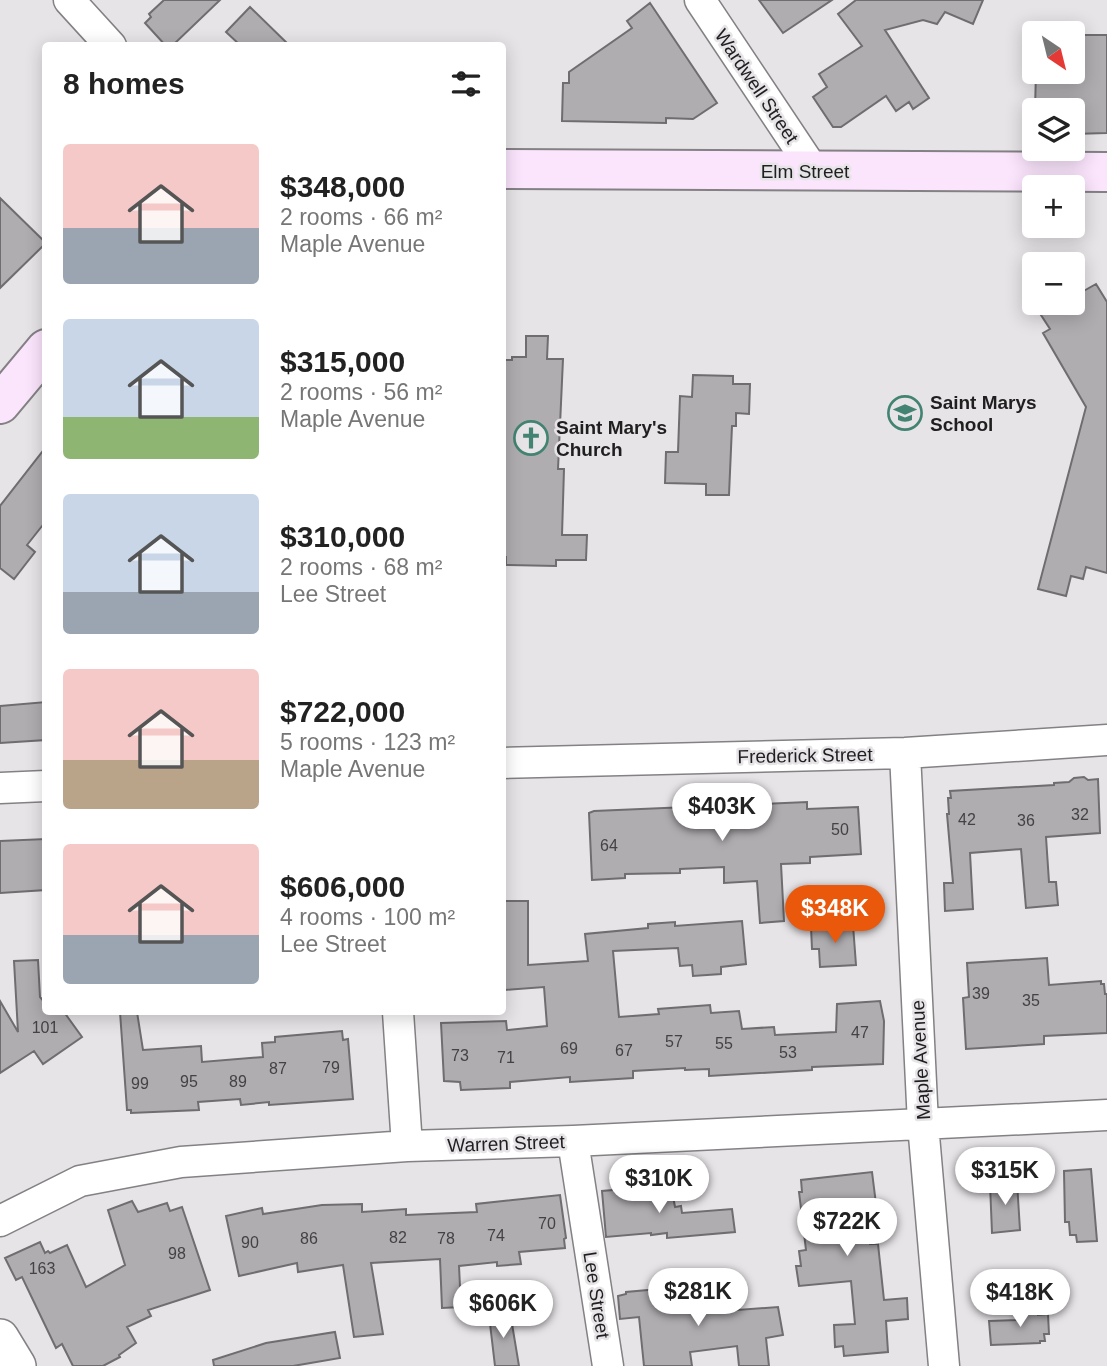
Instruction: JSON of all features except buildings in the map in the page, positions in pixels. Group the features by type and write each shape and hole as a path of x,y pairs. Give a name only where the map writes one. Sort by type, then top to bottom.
{"main road":[{"name":"Elm Street","path":"506,169 1107,172"},
{"path":"0,404 42,354"}],"street":[{"path":"69,0 107,42"},
{"name":"Wardwell Street","path":"700,0 814,171"},
{"name":"Frederick Street","path":"506,763 905,753 1107,740"},
{"name":"Maple Avenue","path":"905,753 923,1124 944,1366"},
{"path":"0,788 42,786"},
{"path":"398,1015 407,1146"},
{"name":"Warren Street","path":"0,1221 80,1181 181,1162 407,1146 573,1141 1107,1115"},
{"name":"Lee Street","path":"573,1141 608,1366"},
{"path":"0,1338 17,1366"}],"place":[{"name":"Saint Marys School","path":"905,413"},
{"name":"Saint Mary's Church","path":"531,438"}]}
